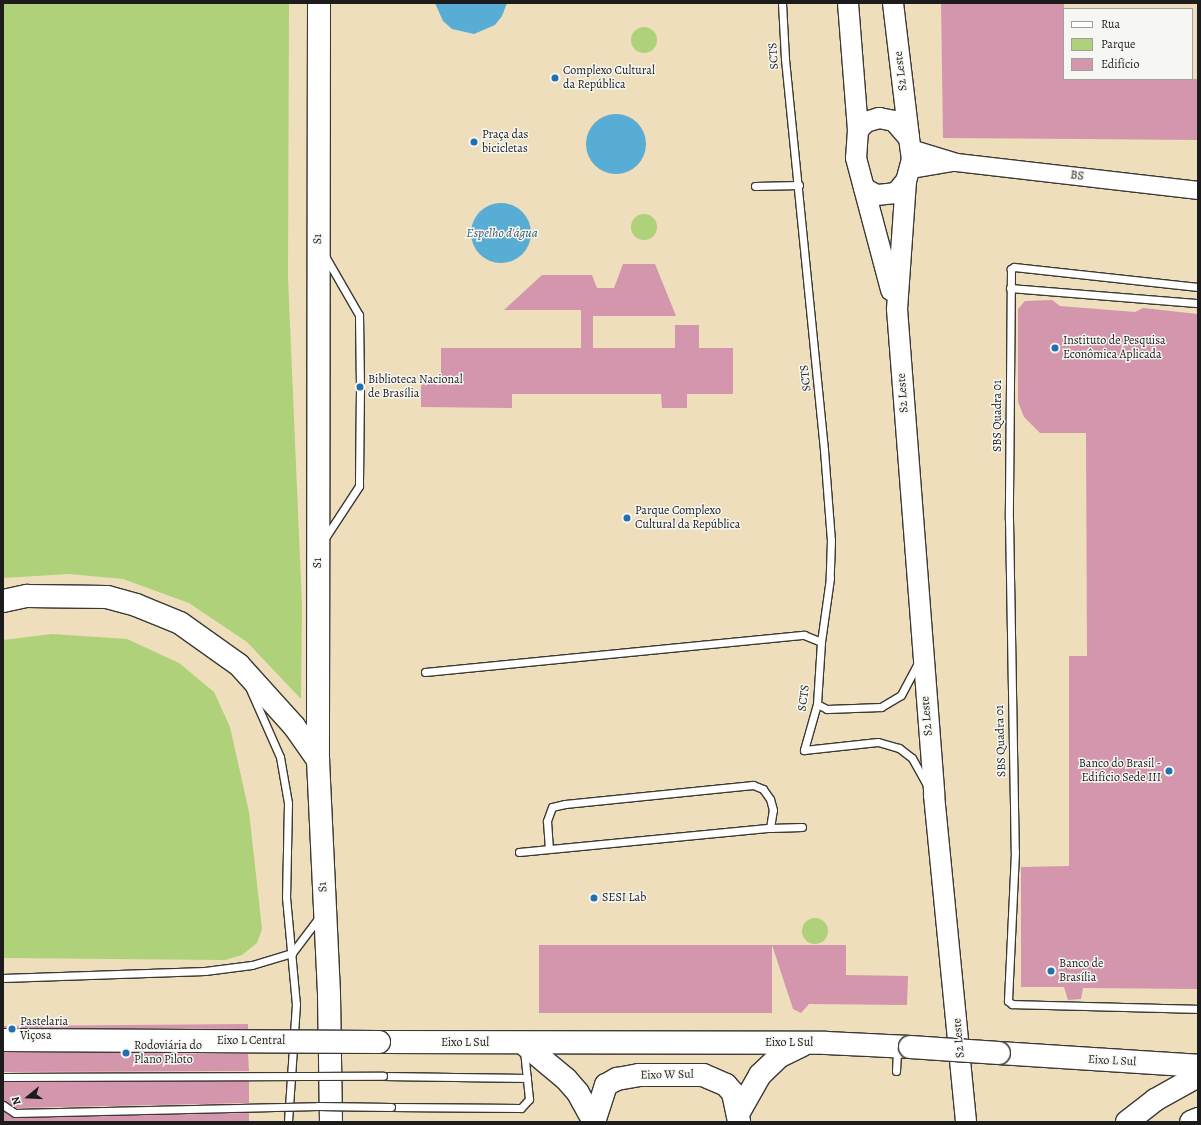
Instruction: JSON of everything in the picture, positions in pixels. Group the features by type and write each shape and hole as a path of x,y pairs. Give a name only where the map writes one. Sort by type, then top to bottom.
{"main road":[{"name":"S1","path":"319,3 318,760 329,995 331,1122"},
{"path":"848,3 858,130 856,158 864,188 884,196 896,194 908,175 910,143 900,125 887,118 866,122 858,130"},
{"name":"S2 Leste","path":"893,3 910,143"},
{"name":"S2 Leste","path":"908,175 898,263 897,309 922,654 934,795 966,1122"},
{"name":"S2 Leste","path":"864,188 897,309"},
{"path":"3,601 26,596 107,597 136,605 180,623 239,665 294,726 318,760"},
{"name":"Eixo L Central","path":"3,1040 379,1042"},
{"name":"Eixo L Sul","path":"379,1042 524,1044 808,1043 904,1047 1198,1066"},
{"path":"739,1117 760,1075 780,1056 808,1043"},
{"path":"524,1044 566,1079 578,1093 594,1122"},
{"name":"Eixo W Sul","path":"594,1122 606,1085 623,1077 639,1075 703,1075 716,1080 733,1093 739,1117"},
{"path":"1127,1122 1154,1100 1198,1076"},
{"path":"1191,1122 1198,1119"}],"street":[{"name":"BS","path":"910,143 956,162 1198,190"},
{"name":"BS","path":"908,175 956,162"}],"lane":[{"name":"SCTS","path":"782,3 785,60 799,185 830,540 830,578 821,642 817,704 804,750 878,742 899,748 912,758 934,795"},
{"path":"755,186 799,185"},
{"path":"318,244 359,315 360,387 359,486 318,550"},
{"name":"SBS Quadra 01","path":"1198,288 1014,267 1011,269 1009,543 1015,852 1008,1001 1012,1004 1111,1008 1198,1009"},
{"path":"1010,288 1198,303"},
{"path":"425,672 804,635 821,642"},
{"path":"817,704 827,709 881,707 895,701 906,689 922,654"},
{"path":"239,665 280,757 287,795 286,897 296,1004 288,1122"},
{"path":"549,849 547,821 552,807 753,785 763,790 770,799 773,810 770,828"},
{"path":"520,852 770,828 802,828"},
{"path":"3,978 205,972 252,965 292,954 325,909"},
{"path":"3,1105 15,1113 318,1106 521,1108 529,1099 524,1044"},
{"path":"896,1071 904,1047"},
{"path":"3,1077 384,1076 527,1078"}],"green space":[{"path":"3,3 289,3 288,278 302,605 301,699 247,642 189,603 123,579 69,574 3,578"},
{"path":"644,27 653,31 657,40 653,49 644,53 635,49 631,40 635,31"},
{"path":"644,214 653,218 657,227 653,236 644,240 635,236 631,227 635,218"},
{"path":"52,634 127,639 179,663 214,692 230,727 249,812 262,929 257,943 242,955 225,960 3,958 3,640"},
{"path":"815,918 824,922 828,931 824,940 815,944 806,940 802,931 806,922"}],"water":[{"path":"435,3 507,3 502,16 495,25 474,34 452,29 443,21"},
{"path":"616,114 632,119 637,123 641,128 646,144 641,160 637,165 632,169 616,174 600,169 595,165 591,160 586,144 591,128 595,123 600,119"},
{"name":"Espelho d'água","path":"501,203 518,208 526,216 531,233 526,250 518,258 501,263 484,258 476,250 471,233 476,216 484,208"}],"building":[{"path":"941,3 1064,3 1063,80 1198,79 1198,140 943,138"},
{"path":"623,264 655,264 676,316 593,316 593,348 675,348 675,325 699,325 699,348 733,348 733,394 687,394 687,408 662,408 661,394 512,394 512,408 421,407 421,377 441,377 441,348 581,348 581,310 504,310 542,275 592,275 597,288 614,288"},
{"path":"1052,300 1060,306 1135,312 1143,308 1198,314 1198,989 1083,988 1081,999 1068,1000 1064,987 1021,987 1021,867 1069,866 1069,656 1087,656 1086,433 1040,433 1024,417 1018,402 1018,309 1025,301"},
{"path":"539,945 772,945 772,1013 539,1013"},
{"path":"772,945 846,945 846,975 908,976 907,1005 809,1004 801,1013 793,1009"},
{"path":"248,1024 248,1029 3,1028 3,1026"},
{"path":"3,1052 248,1054 249,1071 3,1072"},
{"path":"249,1081 249,1103 16,1108 3,1100 3,1082"},
{"path":"3,1111 15,1118 249,1113 249,1122 3,1122"}],"place":[{"name":"Complexo Cultural da República","path":"555,78"},
{"name":"Praça das bicicletas","path":"474,142"},
{"name":"Instituto de Pesquisa Econômica Aplicada","path":"1055,348"},
{"name":"Biblioteca Nacional de Brasília","path":"360,387"},
{"name":"Parque Complexo Cultural da República","path":"627,518"},
{"name":"Banco do Brasil - Edifício Sede III","path":"1169,771"},
{"name":"SESI Lab","path":"594,898"},
{"name":"Banco de Brasília","path":"1051,971"},
{"name":"Pastelaria Viçosa","path":"12,1029"},
{"name":"Rodoviária do Plano Piloto","path":"126,1053"}]}
